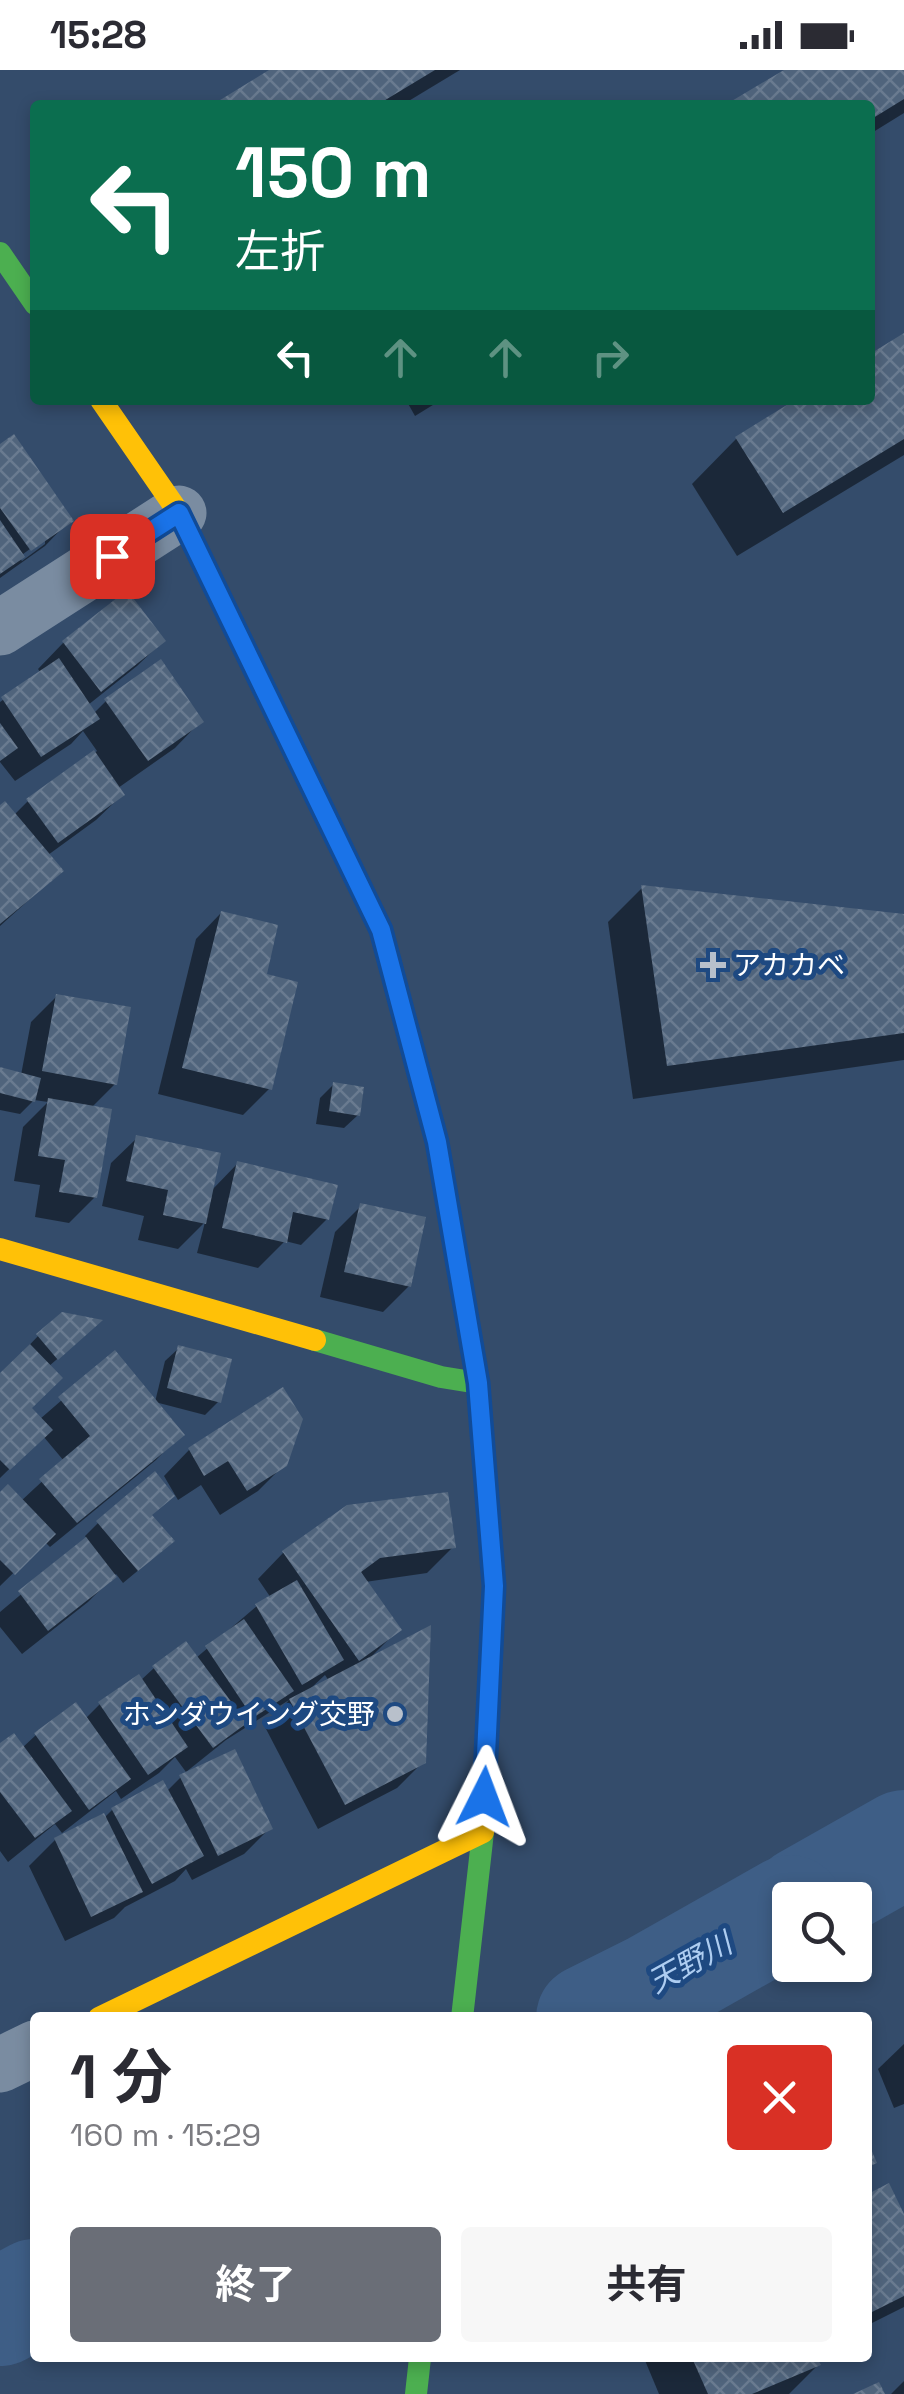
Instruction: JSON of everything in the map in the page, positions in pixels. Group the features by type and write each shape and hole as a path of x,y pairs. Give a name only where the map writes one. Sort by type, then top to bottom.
{"street":[{"path":"0,253 30,297"},
{"path":"105,405 179,513 381,930 437,1142 478,1383 494,1586 483,1832 463,2012"},
{"path":"0,628 179,513"},
{"path":"0,1249 441,1377 478,1383"},
{"path":"111,2012 483,1832"},
{"path":"0,2064 30,2050"},
{"path":"416,2394 420,2362"}],"building":[{"path":"269,70 435,70 385,100 220,100"},
{"path":"784,70 904,70 904,99 875,117 875,100 733,100"},
{"path":"904,333 904,439 783,513 735,437 787,405 875,405 875,351"},
{"path":"14,434 74,521 31,551 0,508 0,444"},
{"path":"0,520 25,557 0,574"},
{"path":"127,590 166,641 101,692 62,641"},
{"path":"59,658 100,719 41,757 1,697"},
{"path":"161,659 204,722 148,761 104,699"},
{"path":"0,723 18,748 0,761"},
{"path":"94,750 125,795 58,843 26,799"},
{"path":"5,801 64,871 0,924 0,805"},
{"path":"641,885 904,914 904,1033 667,1066"},
{"path":"221,911 278,925 267,974 298,982 272,1090 182,1068"},
{"path":"56,994 131,1007 117,1085 42,1071"},
{"path":"0,1067 41,1078 35,1102 0,1093"},
{"path":"333,1082 364,1087 360,1116 329,1111"},
{"path":"48,1098 112,1109 97,1198 59,1192 65,1160 38,1156"},
{"path":"136,1135 221,1153 206,1224 163,1215 168,1190 126,1181"},
{"path":"237,1161 338,1185 329,1220 293,1212 287,1243 222,1228"},
{"path":"360,1203 426,1217 411,1287 344,1272"},
{"path":"62,1312 103,1320 58,1360 36,1334"},
{"path":"30,1344 63,1378 32,1408 53,1430 10,1470 0,1460 0,1373"},
{"path":"178,1345 232,1359 221,1403 167,1388"},
{"path":"115,1350 185,1435 77,1523 39,1479 90,1436 58,1397"},
{"path":"283,1387 303,1419 287,1466 247,1491 228,1461 204,1476 188,1448"},
{"path":"155,1471 175,1496 152,1515 175,1541 138,1571 96,1521"},
{"path":"8,1484 56,1534 15,1575 0,1560 0,1492"},
{"path":"448,1492 456,1548 380,1558 361,1572 402,1630 359,1661 282,1551 347,1505"},
{"path":"86,1537 117,1577 48,1631 18,1591"},
{"path":"297,1580 344,1660 302,1685 255,1604"},
{"path":"244,1619 294,1691 253,1718 205,1646"},
{"path":"431,1625 426,1763 345,1805 289,1699"},
{"path":"186,1641 247,1723 213,1748 152,1666"},
{"path":"139,1674 188,1747 148,1775 98,1702"},
{"path":"76,1702 131,1779 89,1810 34,1733"},
{"path":"14,1733 72,1811 35,1838 0,1792 0,1743"},
{"path":"235,1749 273,1829 218,1856 179,1775"},
{"path":"163,1780 204,1856 152,1884 111,1808"},
{"path":"104,1813 143,1892 91,1917 54,1838"},
{"path":"889,2183 904,2214 904,2296 872,2312 872,2192"},
{"path":"694,2362 821,2365 752,2394 708,2394"},
{"path":"879,2382 885,2394 853,2394"}],"waterway":[{"name":"天野川","path":"837,1882 904,1844"},
{"name":"天野川","path":"602,2012 772,1919"},
{"name":"天野川","path":"0,2312 30,2296"}],"traffic: fast":[{"path":"0,253 30,297"},
{"path":"386,949 437,1142 478,1383 494,1586 483,1832 463,2012"},
{"path":"315,1340 441,1377 478,1383"},
{"path":"416,2394 420,2362"}],"traffic: slow":[{"path":"104,405 179,513 381,931 386,949"},
{"path":"0,1249 315,1340"},
{"path":"111,2012 483,1832"}],"place":[{"name":"アカカベ","path":"713,965"},
{"name":"ホンダウイング交野","path":"395,1714"}],"route":[{"path":"112,556 179,513 381,930 437,1142 478,1383 494,1586 484,1797"}]}
